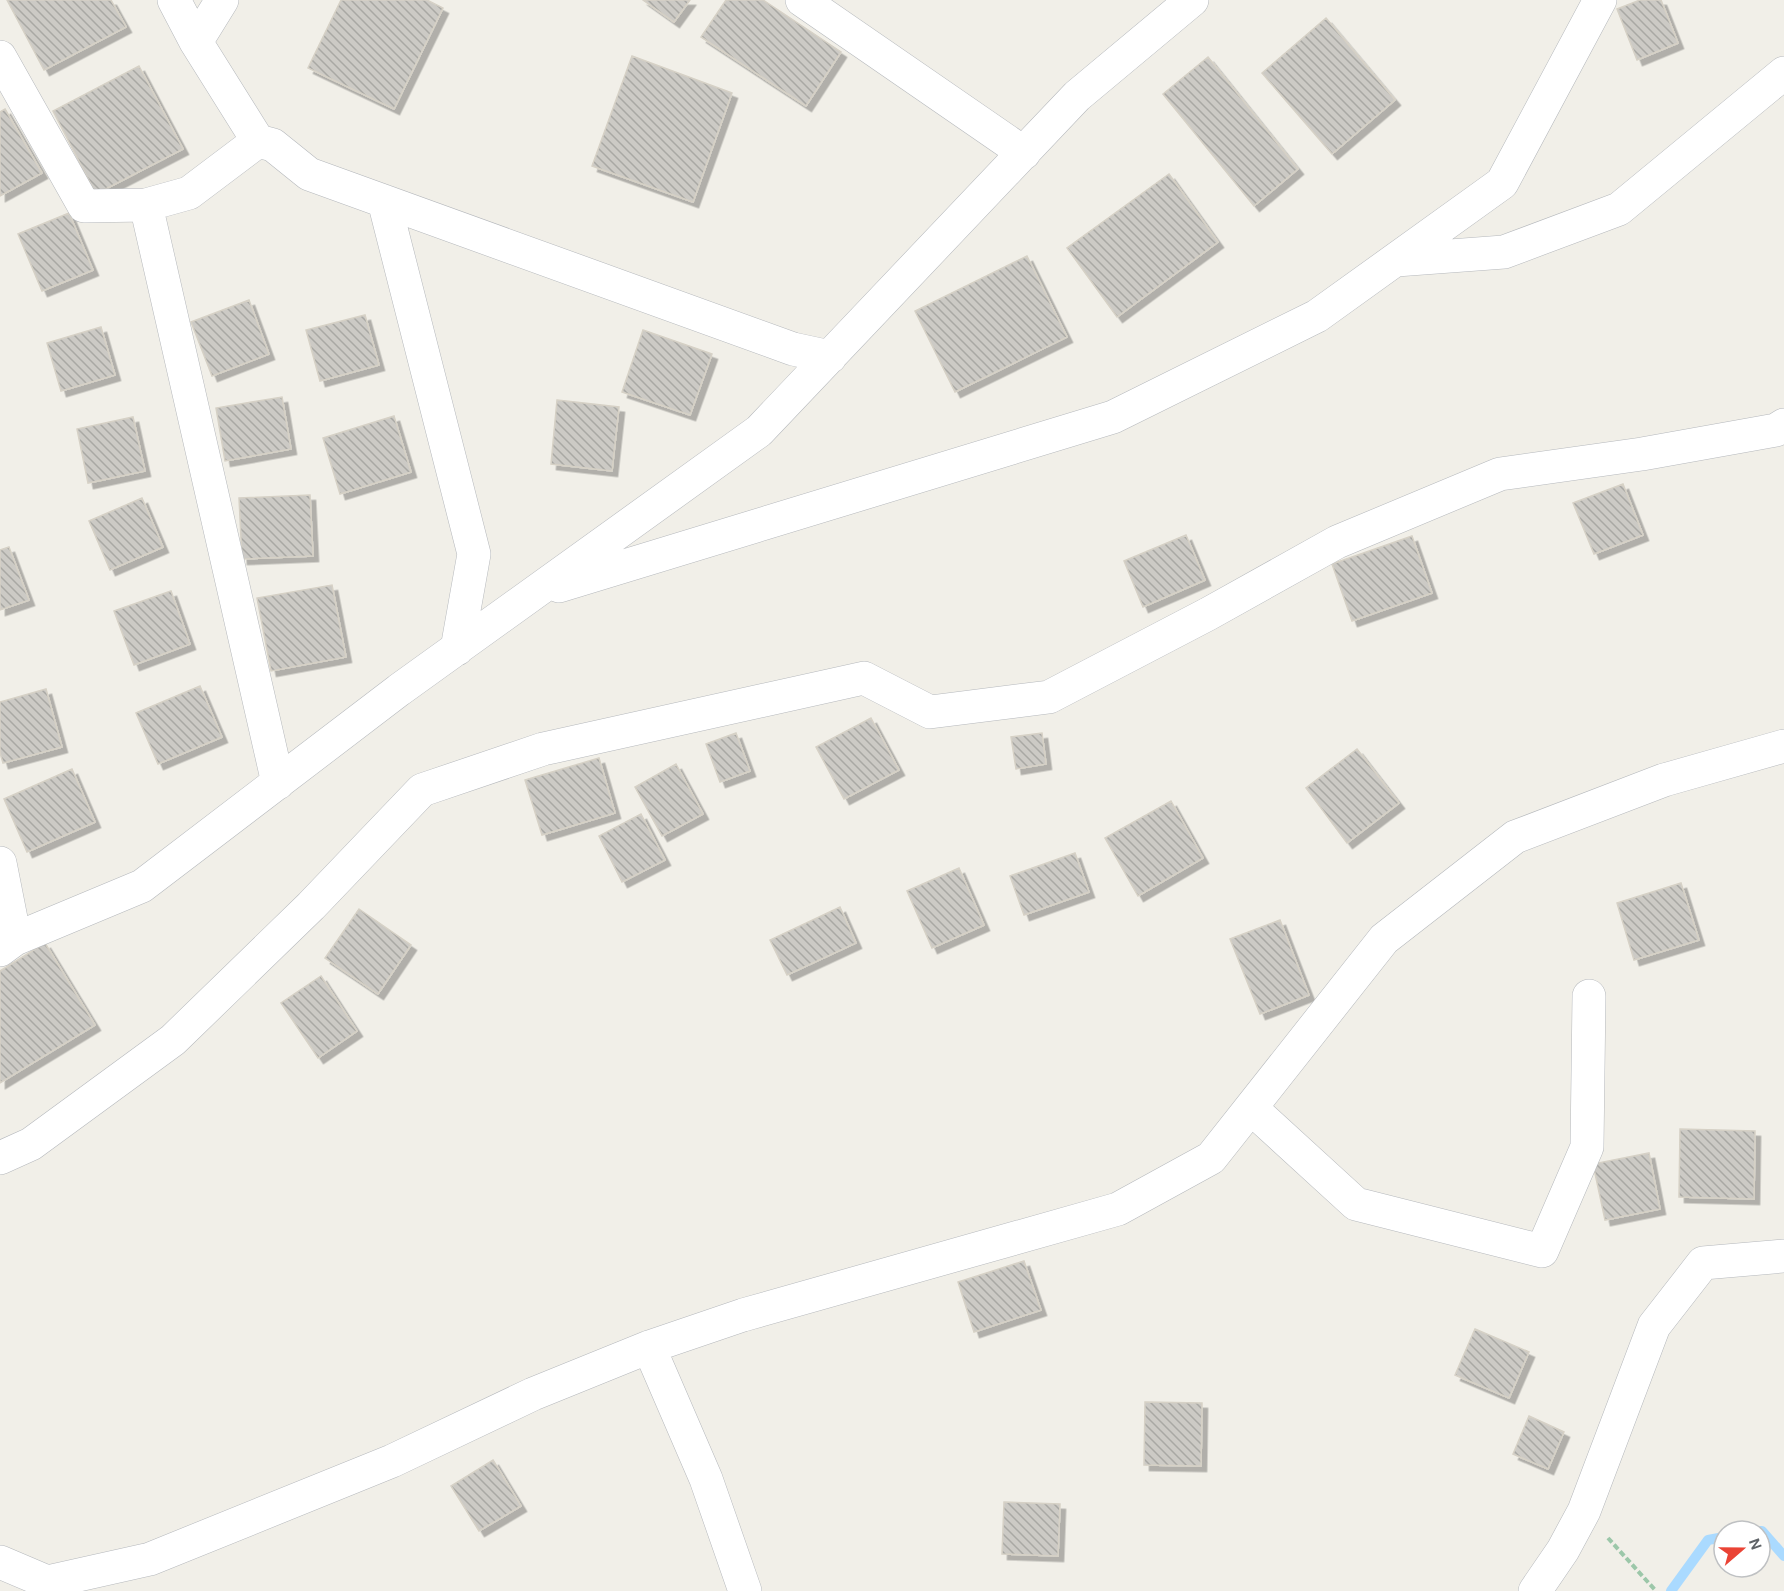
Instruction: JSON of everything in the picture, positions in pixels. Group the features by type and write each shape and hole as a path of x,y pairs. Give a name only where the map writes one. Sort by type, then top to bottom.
{"street":[{"path":"174,0 196,42 258,141 273,146 309,174 793,349 830,357"},
{"path":"196,42 222,0"},
{"path":"802,0 1024,153"},
{"path":"0,863 8,944 142,886 457,649 759,431 1077,96 1192,0"},
{"path":"534,593 1113,417 1317,316 1502,183 1600,0"},
{"path":"0,57 84,206 146,205 189,193 258,141"},
{"path":"1395,260 1504,252 1619,209 1784,73"},
{"path":"384,201 474,554 457,649"},
{"path":"146,205 278,783"},
{"path":"0,1158 31,1144 173,1040 311,906 422,790 543,749 864,678 930,712 1049,697 1208,614 1337,542 1500,474 1642,454 1776,430 1784,425"},
{"path":"0,1562 47,1582 150,1559 392,1461 533,1394 649,1347 743,1315 1118,1209 1210,1158 1384,939 1515,837 1664,780 1784,746"},
{"path":"1251,1108 1356,1204 1542,1251 1587,1147 1589,996"},
{"path":"1535,1591 1563,1550 1584,1511 1654,1326 1703,1263 1784,1256"},
{"path":"649,1347 706,1479 745,1591"}],"path":[{"path":"1584,1511 1656,1591"}],"building":[{"path":"7,0 111,0 126,27 44,70"},
{"path":"341,0 427,0 443,8 394,109 308,68"},
{"path":"643,0 690,0 674,22"},
{"path":"726,0 763,0 841,52 806,106 701,37"},
{"path":"1640,0 1661,0 1678,43 1637,60 1617,9"},
{"path":"1326,18 1395,100 1332,154 1262,73"},
{"path":"632,56 732,93 693,202 592,166"},
{"path":"1208,57 1298,169 1254,206 1163,94"},
{"path":"139,66 183,149 96,194 53,111"},
{"path":"5,109 42,173 0,196 0,112"},
{"path":"1169,174 1218,242 1117,317 1067,248"},
{"path":"69,213 93,270 42,291 18,234"},
{"path":"1027,256 1067,337 955,392 915,311"},
{"path":"249,300 269,354 212,376 191,322"},
{"path":"365,315 379,365 320,381 306,330"},
{"path":"101,327 115,375 61,391 47,343"},
{"path":"643,330 712,354 690,415 622,392"},
{"path":"282,397 291,449 225,461 216,408"},
{"path":"557,400 619,407 612,471 551,464"},
{"path":"394,416 411,472 340,494 323,438"},
{"path":"133,417 145,471 88,483 77,429"},
{"path":"1623,484 1643,535 1594,554 1573,503"},
{"path":"310,495 313,556 242,559 239,498"},
{"path":"142,498 163,547 110,570 89,521"},
{"path":"1186,535 1205,580 1143,607 1124,561"},
{"path":"1412,536 1432,593 1352,621 1332,564"},
{"path":"9,547 29,600 0,610 0,550"},
{"path":"332,585 346,657 271,671 257,598"},
{"path":"171,591 190,644 134,665 114,611"},
{"path":"200,686 222,737 158,764 136,713"},
{"path":"46,689 62,747 3,763 0,753 0,702"},
{"path":"871,718 899,770 844,799 816,747"},
{"path":"736,733 750,771 720,782 706,744"},
{"path":"1042,733 1046,764 1016,769 1011,737"},
{"path":"1357,749 1399,803 1347,843 1306,788"},
{"path":"599,758 615,813 542,835 525,780"},
{"path":"676,764 703,814 662,836 635,787"},
{"path":"72,769 95,822 27,852 4,799"},
{"path":"1171,801 1203,858 1138,896 1105,838"},
{"path":"641,814 665,860 622,882 599,836"},
{"path":"1075,853 1089,892 1024,915 1010,876"},
{"path":"959,868 984,925 932,948 907,891"},
{"path":"1681,883 1699,940 1634,960 1617,903"},
{"path":"840,907 856,943 787,975 770,940"},
{"path":"359,909 411,945 378,994 325,958"},
{"path":"1280,920 1309,995 1260,1014 1230,939"},
{"path":"45,943 95,1025 0,1083 0,971"},
{"path":"321,976 357,1031 318,1058 281,1003"},
{"path":"1680,1129 1755,1131 1754,1199 1679,1197"},
{"path":"1649,1153 1660,1209 1605,1220 1593,1164"},
{"path":"1024,1261 1041,1310 974,1332 958,1282"},
{"path":"1475,1329 1529,1352 1509,1398 1455,1375"},
{"path":"1145,1402 1202,1403 1201,1466 1144,1465"},
{"path":"1529,1416 1564,1432 1548,1469 1513,1454"},
{"path":"493,1460 521,1506 479,1531 451,1486"},
{"path":"1004,1502 1060,1504 1058,1556 1002,1554"}],"waterway":[{"path":"1671,1591 1708,1540 1712,1539"},
{"path":"1772,1542 1784,1556"}]}
